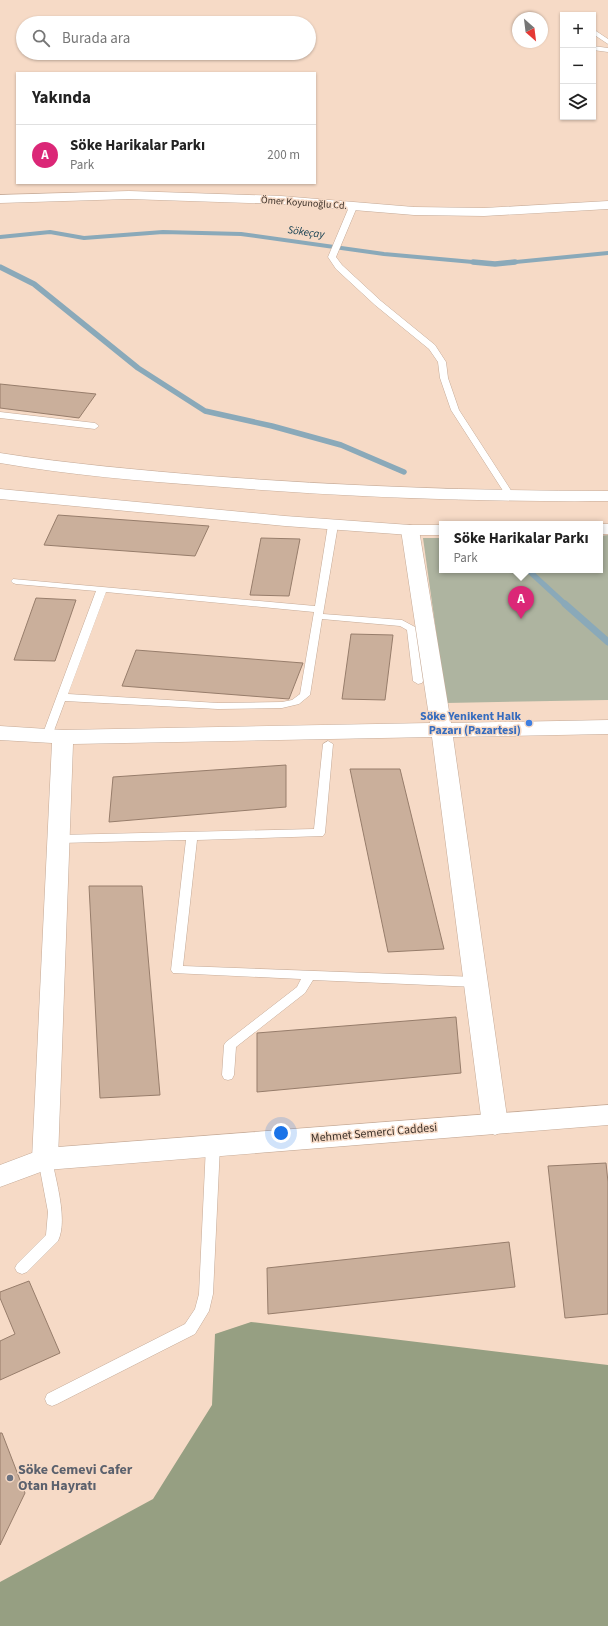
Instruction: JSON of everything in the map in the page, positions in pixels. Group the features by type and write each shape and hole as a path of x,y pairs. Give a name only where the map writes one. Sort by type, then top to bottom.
{"street":[{"name":"Ömer Koyunoğlu Cd.","path":"0,199 129,195 281,200 414,211 484,212 608,205"},
{"path":"0,458 123,473 289,488 418,494 608,496"},
{"path":"0,472 290,501 418,507 608,509"},
{"path":"0,494 333,525 410,530 439,530"},
{"path":"410,530 442,731 495,1124"},
{"path":"0,733 55,737 608,727"},
{"path":"44,1159 59,839 55,737"},
{"name":"Mehmet Semerci Caddesi","path":"0,1176 44,1159 608,1115"}],"lane":[{"path":"596,33 608,42"},
{"path":"596,48 608,50"},
{"path":"353,207 332,257 339,267 432,348 442,362 444,378 455,410 510,495"},
{"path":"0,415 95,426"},
{"path":"61,697 218,706 282,705 289,704 305,695 333,525"},
{"path":"16,581 102,589 402,623 412,629 418,681"},
{"path":"55,737 61,697 102,589"},
{"path":"59,839 319,833 328,744"},
{"path":"192,836 177,970 476,982"},
{"path":"228,1075 230,1045 301,990 310,975"},
{"path":"52,1399 190,1328 202,1311 206,1294 213,1146"},
{"path":"22,1268 53,1237 55,1212 44,1159"}],"green space":[{"path":"608,535 608,700 446,703 423,538 439,538 439,573 603,573 603,536"},
{"path":"251,1322 608,1365 608,1626 0,1626 0,1582 153,1499 212,1405 215,1334"}],"building":[{"path":"0,384 96,394 79,418 0,408"},
{"path":"58,515 209,526 195,556 44,545"},
{"path":"261,538 300,539 289,596 250,595"},
{"path":"36,598 76,600 55,661 14,660"},
{"path":"351,634 393,635 385,700 342,699"},
{"path":"136,650 303,663 289,699 122,686"},
{"path":"286,765 286,807 109,822 113,777"},
{"path":"350,769 400,769 444,949 388,952"},
{"path":"89,886 142,886 160,1095 100,1098"},
{"path":"456,1017 461,1073 257,1092 257,1033"},
{"path":"606,1163 608,1182 608,1314 565,1318 548,1166"},
{"path":"509,1242 515,1287 268,1314 267,1268"},
{"path":"29,1281 60,1353 0,1380 0,1341 15,1334 0,1298 0,1292"},
{"name":"Söke Cemevi Cafer Otan Hayratı","path":"0,1433 2,1433 25,1493 0,1545"}],"waterway":[{"name":"Sökeçay","path":"0,237 50,232 84,238 163,232 241,234 384,254 484,263"},
{"name":"Sökeçay","path":"505,263 608,253"},
{"name":"Sökeçay","path":"473,262 484,263"},
{"name":"Sökeçay","path":"505,263 515,262"},
{"name":"Sökeçay","path":"484,263 505,263"},
{"path":"0,267 34,284 138,368 205,411 272,426 341,445 404,472"},
{"path":"531,573 566,605"},
{"path":"565,604 608,642"}],"place":[{"name":"Söke Harikalar Parkı","path":"521,619"},
{"name":"Söke Yenikent Halk Pazarı (Pazartesi)","path":"529,723"},
{"name":"Söke Cemevi Cafer Otan Hayratı","path":"10,1478"}]}
